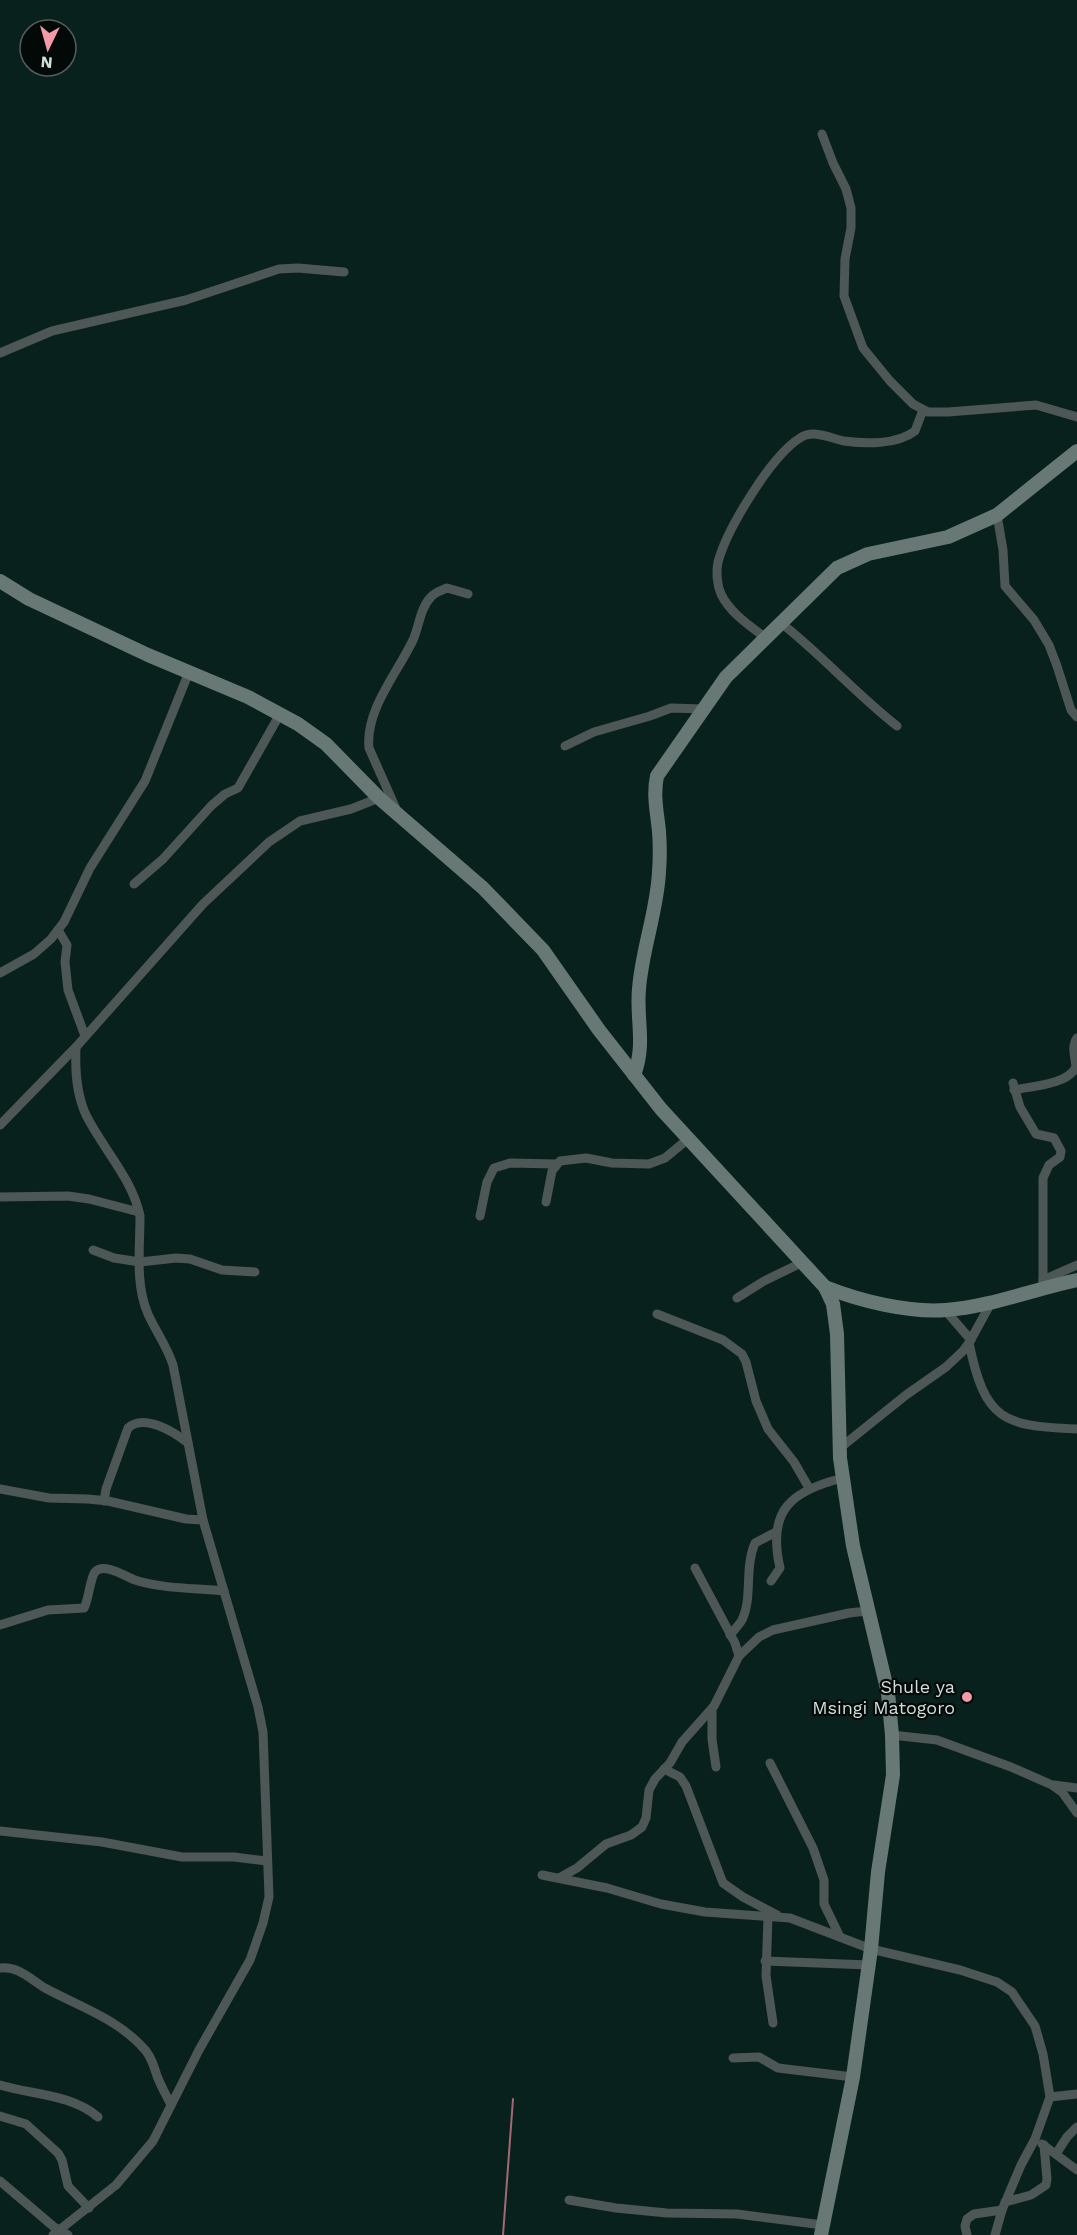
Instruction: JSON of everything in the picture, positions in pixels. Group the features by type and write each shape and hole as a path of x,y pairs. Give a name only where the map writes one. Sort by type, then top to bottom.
{"street":[{"path":"822,134 846,189 851,208 851,228 844,259 844,296 863,348 876,366 902,394 923,410 948,412 1036,405 1077,417"},
{"path":"0,353 52,331 186,300 279,269 298,268 344,272"},
{"path":"766,638 740,618 726,601 721,592 717,571 726,542 766,474 781,454 800,437 820,435 862,443 896,439 910,435 917,428 923,410"},
{"path":"634,1075 640,1051 639,991 644,948 657,895 659,872 659,832 654,787 657,776 726,677 828,576 851,561 867,554 948,537 997,515 1077,452"},
{"path":"997,515 1003,550 1005,586 1034,620 1049,645 1071,710 1077,717"},
{"path":"0,581 147,656 248,697 298,724 326,744 379,798 483,888 543,950 634,1075 688,1139 825,1287 833,1304 837,1334 843,1478 853,1546 888,1693 893,1775 878,1872 871,1949 853,2077 822,2230 737,2214 667,2213 569,2200"},
{"path":"399,816 369,748 368,740 375,716 384,690 413,640 425,604 432,596 447,588 468,594"},
{"path":"781,623 831,666 866,702 897,726"},
{"path":"0,973 34,954 51,939 64,922 90,868 145,781 189,672"},
{"path":"565,746 594,732 671,708 703,710"},
{"path":"134,884 163,859 211,806 225,794 238,788 280,714"},
{"path":"0,1125 76,1047 203,904 269,842 300,821 351,809 379,798"},
{"path":"58,930 67,945 65,962 68,990 85,1036"},
{"path":"1043,1283 1043,1178 1048,1165 1060,1157 1061,1151 1054,1138 1036,1134 1020,1107 1013,1086 1055,1081 1068,1076 1076,1067 1073,1050 1077,1038"},
{"path":"0,2181 60,2234 116,2185 153,2141 199,2050 250,1960 269,1897 263,1732 258,1707 203,1520 169,1351 148,1314 141,1290 139,1212 130,1188 86,1115 75,1072 76,1047"},
{"path":"480,1216 487,1182 494,1168 510,1163 556,1164 560,1161 585,1158 612,1163 649,1164 665,1158 688,1139"},
{"path":"546,1202 549,1183 556,1164"},
{"path":"0,1197 68,1196 139,1212"},
{"path":"93,1250 140,1262 176,1258 190,1259 222,1270 255,1272"},
{"path":"737,1298 764,1281 801,1263"},
{"path":"825,1287 849,1297 889,1305 926,1311 945,1310 992,1301 1043,1283 1077,1265"},
{"path":"1043,1283 1077,1280"},
{"path":"840,1449 906,1395 946,1367 970,1341 992,1301"},
{"path":"945,1310 970,1341 984,1393 999,1413 1023,1425 1077,1429"},
{"path":"657,1314 723,1340 741,1354 746,1362 756,1401 768,1429 794,1462 808,1488"},
{"path":"104,1501 128,1428 135,1422 170,1430 188,1443"},
{"path":"771,1581 780,1568 775,1540 781,1516 800,1493 808,1488 843,1478"},
{"path":"0,1489 49,1498 104,1501 186,1519 203,1520"},
{"path":"730,1635 744,1613 748,1567 755,1543 776,1532"},
{"path":"695,1568 735,1643 739,1656"},
{"path":"0,1625 48,1610 84,1608 94,1574 100,1569 108,1569 147,1582 224,1591"},
{"path":"559,1878 577,1868 606,1844 631,1835 642,1827 646,1818 650,1790 672,1761 682,1742 712,1709 739,1656 759,1636 773,1630 867,1611"},
{"path":"712,1709 711,1730 716,1767"},
{"path":"892,1735 937,1740 981,1755 1052,1785 1062,1792 1077,1813"},
{"path":"770,1763 813,1848 824,1880 824,1904 840,1937"},
{"path":"664,1769 680,1778 686,1786 723,1883 743,1897 779,1916"},
{"path":"1052,1785 1077,1788"},
{"path":"0,1831 102,1842 182,1857 234,1857 267,1861"},
{"path":"542,1875 607,1888 661,1904 705,1912 779,1916 798,1920 871,1949 960,1970 997,1982 1012,1992 1035,2026 1043,2054 1050,2097 1035,2139 1003,2206 995,2235"},
{"path":"768,1916 765,1961 772,2024"},
{"path":"765,1961 869,1965"},
{"path":"0,1968 8,1967 25,1974 43,1987 117,2025 135,2039 154,2062 157,2077 171,2105"},
{"path":"733,2058 759,2057 778,2068 853,2077"},
{"path":"0,2085 68,2100 84,2106 98,2117"},
{"path":"1050,2097 1077,2094"},
{"path":"0,2116 26,2124 58,2153 68,2186 89,2208"},
{"path":"1047,2169 1066,2137 1077,2127"},
{"path":"1035,2139 1077,2170"},
{"path":"967,2235 965,2226 967,2219 974,2214 1003,2206 1042,2189 1047,2180 1044,2145"}],"waterway":[{"path":"503,2235 513,2099"}],"place":[{"name":"Shule ya Msingi Matogoro","path":"967,1697"}]}
